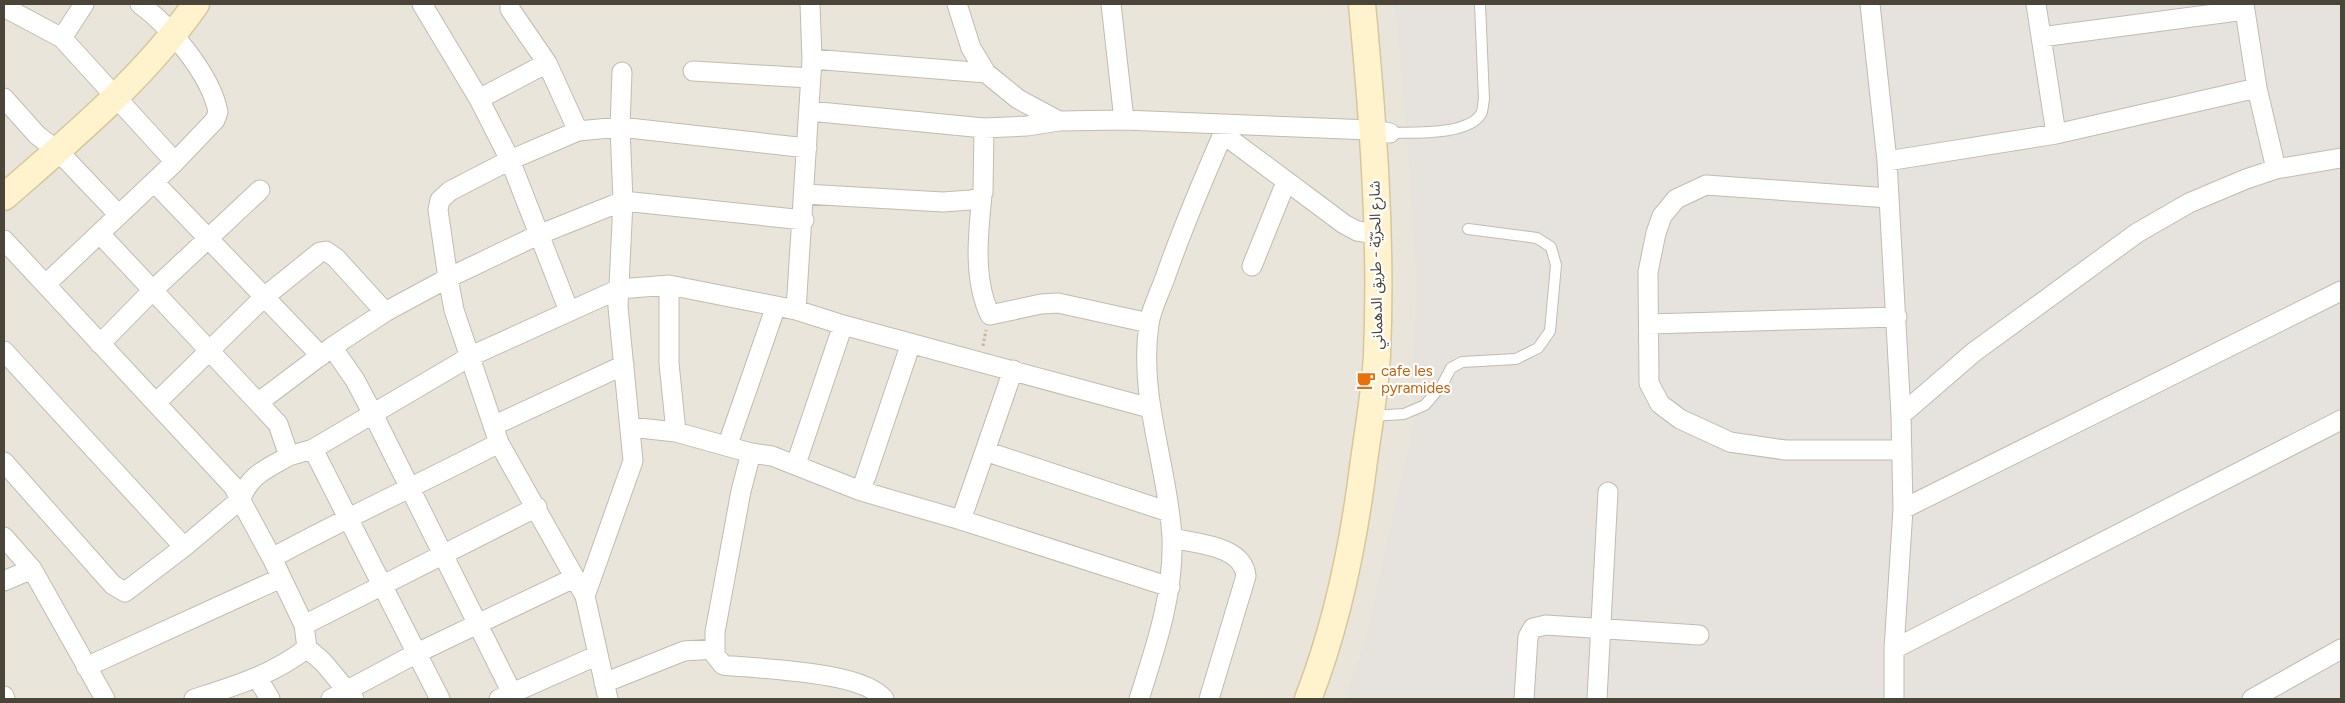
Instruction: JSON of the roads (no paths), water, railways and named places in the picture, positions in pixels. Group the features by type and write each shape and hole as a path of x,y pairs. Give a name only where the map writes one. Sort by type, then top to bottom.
{"main road":[{"path":"4,197 115,99 173,36 196,4"},
{"name":"شارع الحرّيّة - طريق الدهماني","path":"1324,699 1346,633 1357,589 1378,416 1375,159 1380,132 1362,4"},
{"name":"شارع الحرّيّة - طريق الدهماني","path":"1308,699 1330,640 1351,552 1378,416 1391,368 1392,298 1380,132 1377,4"}],"street":[{"path":"62,38 84,4"},
{"path":"46,284 175,162 215,120 218,112 216,102 205,77 173,36 140,4"},
{"path":"422,4 479,99 510,160 538,236 569,311"},
{"path":"510,4 510,9 547,63 578,131"},
{"path":"796,310 804,220 812,59 810,4"},
{"path":"958,4 971,48 986,73 1018,99 1059,121"},
{"path":"1111,4 1124,120"},
{"path":"1870,4 1888,161 1901,415 1903,509 1894,649 1894,699"},
{"path":"2036,4 2056,134"},
{"path":"2041,37 2244,7 2257,88 2276,169"},
{"path":"4,8 62,38 115,99 175,162"},
{"path":"812,59 986,73"},
{"path":"479,99 547,63"},
{"path":"693,71 810,78"},
{"path":"585,596 633,462 618,307 623,201 620,127 622,72"},
{"path":"1888,161 2056,134 2257,88"},
{"path":"4,98 37,135 58,151 118,214"},
{"path":"809,111 984,128 1028,126 1059,121 1124,120 1221,129 1380,132"},
{"path":"715,649 684,651 606,691 585,596 496,434 450,294 438,210 440,200 450,191 510,160 578,131 620,127 807,148"},
{"path":"984,128 982,195 977,238 983,302 990,315 1041,304 1058,303 1149,323"},
{"path":"1221,129 1286,182 1344,224 1357,231 1377,234"},
{"path":"1139,699 1162,627 1170,588 1172,538 1150,408 1147,368 1149,323 1181,231 1221,129"},
{"path":"1901,415 1974,352 2137,233 2189,204 2276,169 2341,158"},
{"path":"154,182 263,298 326,352 355,380 442,557 478,624 508,697 598,655"},
{"path":"1252,266 1286,182"},
{"path":"1889,198 1706,185 1676,199 1662,216 1656,233 1648,272 1649,383 1660,404 1680,419 1730,442 1785,450 1902,450"},
{"path":"100,344 152,291 260,190"},
{"path":"805,194 943,202 971,200 982,195"},
{"path":"259,402 326,352 385,312 448,278 538,236 623,201 804,220"},
{"path":"100,234 278,424 289,456"},
{"path":"4,240 100,344 157,402 232,486 241,499 272,558 304,625 307,648 352,695"},
{"path":"157,402 263,298 314,256 326,251 336,258 385,312"},
{"path":"4,462 121,592 128,592 241,499 244,488 254,476 289,456 313,449 471,356 569,311 619,289 669,285 796,310 911,344 1150,408"},
{"path":"669,285 669,363 676,432"},
{"path":"1903,509 2341,291"},
{"path":"728,444 776,306"},
{"path":"1649,324 1897,317"},
{"path":"796,464 843,325"},
{"path":"861,491 911,344"},
{"path":"4,351 184,547"},
{"path":"272,558 346,517 410,489 496,434 624,365"},
{"path":"961,520 1013,370"},
{"path":"1894,649 2341,420"},
{"path":"630,426 676,432 728,444 751,453 772,456 861,491 961,520 1170,588"},
{"path":"313,449 440,699"},
{"path":"984,451 1169,512"},
{"path":"751,453 741,491 715,632 715,655 723,665 832,676 868,686 884,699"},
{"path":"1596,699 1608,492"},
{"path":"304,625 537,508"},
{"path":"4,537 32,569 105,699"},
{"path":"1172,538 1226,551 1240,559 1245,567 1246,576 1210,699"},
{"path":"4,582 32,569"},
{"path":"86,667 281,578"},
{"path":"331,699 352,695 417,653 574,578"},
{"path":"1524,699 1528,637 1533,628 1546,625 1699,635"},
{"path":"194,699 258,678 291,660 307,648"},
{"path":"2252,699 2341,649"},
{"path":"258,678 270,699"}],"lane":[{"path":"1380,132 1449,131 1470,123 1481,114 1484,99 1480,4"},
{"path":"1378,416 1404,414 1426,404 1442,385 1451,368 1462,362 1516,359 1538,348 1550,331 1556,266 1551,247 1537,238 1468,229"}],"place":[{"name":"cafe les pyramides","path":"1366,380"}]}
